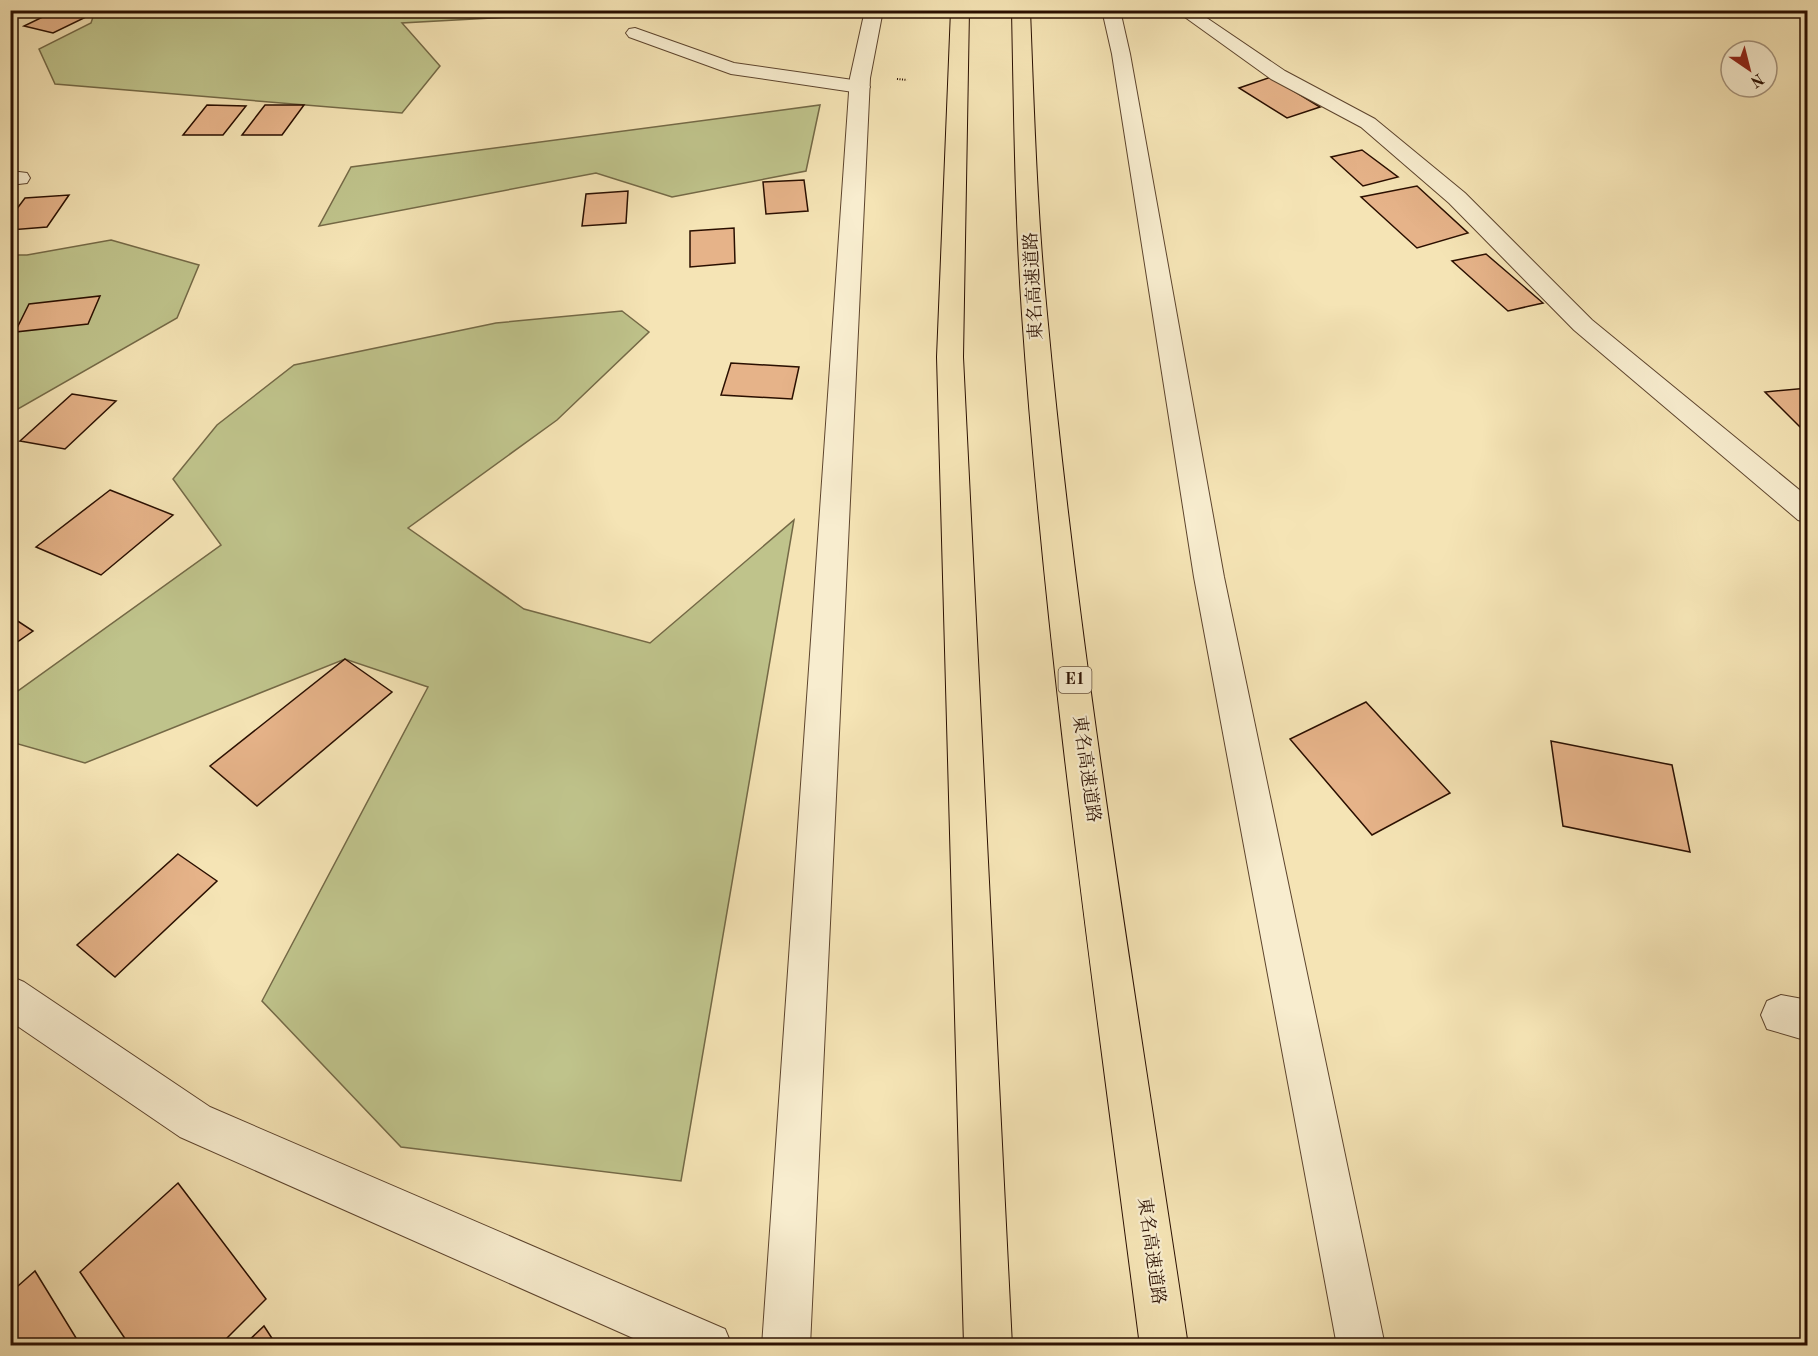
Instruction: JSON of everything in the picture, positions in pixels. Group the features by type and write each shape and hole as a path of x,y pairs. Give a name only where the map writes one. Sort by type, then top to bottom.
{"highway":[{"path":"960,10 950,357 988,1346"},
{"name":"東名高速道路","path":"1021,10 1026,155 1038,352 1080,728 1164,1346"}],"street":[{"path":"786,1346 860,87 874,10"},
{"path":"1111,10 1209,577 1361,1346"},
{"path":"1184,10 1278,75 1368,123 1457,198 1583,325 1808,513"},
{"path":"635,33 731,68 860,87"},
{"path":"10,996 195,1122 708,1346"}],"green space":[{"path":"95,11 618,11 402,23 440,66 402,113 55,84 39,49 91,23"},
{"path":"820,105 806,171 672,197 596,173 319,226 351,167"},
{"path":"111,240 199,265 177,318 11,413 10,255 27,255"},
{"path":"622,311 649,332 557,420 408,528 524,609 650,643 794,520 681,1181 401,1147 262,1001 428,687 345,659 85,763 11,742 11,696 221,545 173,479 217,425 294,365 496,323"}],"building":[{"path":"57,10 86,17 53,33 24,26"},
{"path":"1271,77 1320,107 1287,118 1239,88"},
{"path":"207,105 246,106 223,135 183,135"},
{"path":"265,105 304,105 282,135 242,135"},
{"path":"1362,150 1398,177 1363,186 1331,157"},
{"path":"804,180 808,211 766,214 763,182"},
{"path":"1417,186 1468,233 1417,248 1361,197"},
{"path":"628,191 626,223 582,226 586,194"},
{"path":"69,195 47,227 10,230 10,218 25,198"},
{"path":"734,228 735,263 690,267 690,231"},
{"path":"1486,254 1543,303 1508,311 1452,261"},
{"path":"100,296 88,324 15,332 29,304"},
{"path":"731,363 799,367 792,399 721,395"},
{"path":"1808,388 1808,435 1765,392"},
{"path":"72,394 116,401 65,449 20,441"},
{"path":"110,490 173,515 101,575 36,547"},
{"path":"10,616 33,631 10,647"},
{"path":"345,659 392,692 257,806 210,766"},
{"path":"1366,702 1450,793 1372,835 1290,739"},
{"path":"1551,741 1672,765 1690,852 1563,826"},
{"path":"178,854 217,881 115,977 77,945"},
{"path":"178,1183 266,1299 219,1346 130,1346 80,1272"},
{"path":"35,1271 81,1346 10,1346 10,1293"},
{"path":"264,1326 277,1346 243,1346"}]}
